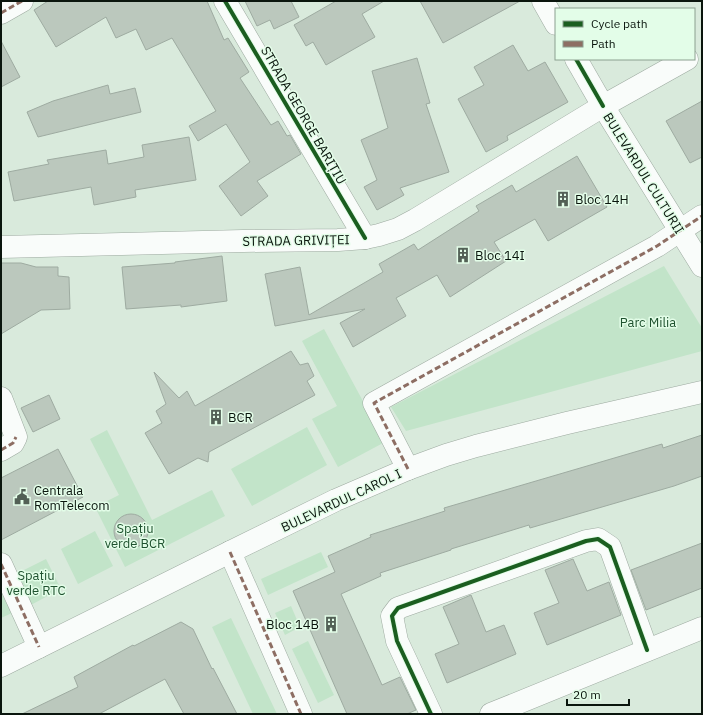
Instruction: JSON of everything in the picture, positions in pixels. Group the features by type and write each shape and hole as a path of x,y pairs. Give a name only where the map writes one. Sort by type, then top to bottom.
{"street":[{"path":"1,13 22,1"},
{"name":"STRADA GEORGE BARIȚIU","path":"225,1 365,238"},
{"path":"543,1 555,22"},
{"name":"BULEVARDUL CULTURII","path":"577,60 602,106 702,266"},
{"name":"STRADA GRIVIȚEI","path":"1,247 338,240 365,238 379,235 398,229 415,220 602,106 685,60"},
{"path":"408,469 374,403 657,246 702,216"},
{"name":"BULEVARDUL CAROL I","path":"1,666 336,500 408,469 476,446 567,422 702,392"},
{"path":"1,398 8,443"},
{"path":"431,714 398,641 392,616 398,608 586,541 598,539 610,547 647,650"},
{"path":"230,552 301,714"},
{"path":"1,564 39,647"},
{"path":"491,714 702,628"}],"green space":[{"name":"Parc Milia","path":"664,266 702,328 702,351 406,431 391,407"},
{"path":"324,329 385,442 338,467 312,419 337,406 302,341"},
{"path":"307,427 327,465 252,506 231,469"},
{"name":"Spațiu verde BCR","path":"107,430 152,520 212,490 225,516 125,567 95,507 119,495 90,439"},
{"name":"Spațiu verde RTC","path":"95,531 113,566 78,584 61,549"},
{"path":"321,552 328,567 268,595 261,579"},
{"name":"Spațiu verde RTC","path":"46,559 61,589 27,607 12,576"},
{"path":"1,593 12,613 1,618"},
{"path":"291,606 300,627 285,635 275,613"},
{"path":"231,618 277,714 253,714 212,627"},
{"path":"308,641 334,695 318,703 292,649"}],"building":[{"path":"48,1 207,1 224,40 228,38 249,72 240,78 271,125 278,121 287,136 290,135 301,154 257,181 268,196 241,216 219,186 250,162 226,124 198,141 189,126 216,111 172,38 146,50 136,29 116,38 106,17 56,47 34,10"},
{"path":"245,1 291,1 299,17 274,29 270,20 257,26"},
{"path":"336,1 384,1 362,14 375,37 326,65 313,42 306,46 294,25"},
{"path":"420,1 520,1 443,43"},
{"path":"1,41 20,77 1,87"},
{"path":"513,45 528,71 545,62 568,102 507,136 508,140 486,152 458,99 484,85 474,67"},
{"path":"417,58 430,103 426,104 449,172 400,188 404,195 377,210 364,187 377,180 361,140 388,128 372,71"},
{"path":"108,85 110,94 135,88 141,112 38,137 27,112 53,101"},
{"path":"702,101 702,157 690,163 666,121"},
{"path":"189,137 196,180 135,190 136,197 94,205 91,187 14,201 8,172 49,164 47,160 106,150 108,164 144,157 142,145"},
{"path":"577,156 607,207 548,241 535,219 494,242 506,261 450,297 437,275 396,298 406,316 353,347 340,323 365,309 275,326 265,274 300,267 309,315 383,272 379,264 414,244 418,250 479,211 476,206 512,185 516,192"},
{"path":"222,256 227,301 181,307 181,305 126,309 122,267 175,263"},
{"path":"1,263 21,263 36,267 58,267 58,276 69,277 70,309 41,310 1,334"},
{"name":"BCR","path":"291,351 300,365 308,363 314,376 307,381 315,395 209,452 208,462 198,458 169,474 145,433 162,423 156,411 166,404 154,372 179,398 187,391 195,406"},
{"path":"49,395 60,419 33,432 21,408"},
{"path":"702,435 702,476 674,486 530,528 529,525 451,549 380,573 381,576 341,594 382,685 400,677 416,710 407,714 347,714 293,591 335,572 328,556 371,537 370,535 445,511 444,508 662,444 663,448"},
{"name":"Centrala RomTelecom","path":"58,449 83,497 1,540 1,478"},
{"path":"134,514 143,519 147,524 147,538 143,543 138,547 128,548 124,547 115,538 114,528 115,524 124,515"},
{"path":"702,543 702,588 646,610 631,570"},
{"path":"573,559 587,591 609,582 621,615 547,645 534,613 559,603 545,570"},
{"path":"471,595 486,632 504,625 516,654 447,683 435,654 459,644 443,607"},
{"path":"181,622 193,629 212,669 213,668 237,714 184,714 165,679 99,714 22,714 78,687 74,677 133,645 134,646"}],"marked path":[{"path":"1,13 22,1"},
{"path":"408,469 374,403 657,246 702,216"},
{"path":"1,450 13,443 16,437"},
{"path":"230,552 301,714"},
{"path":"1,564 39,647"}],"cycle path":[{"path":"225,1 365,238"},
{"path":"577,60 603,106"},
{"path":"431,714 397,641 392,616 398,608 586,541 598,539 610,547 647,650"}],"place":[{"name":"Bloc 14H","path":"563,199"},
{"name":"Bloc 14I","path":"463,255"},
{"name":"BCR","path":"216,417"},
{"name":"Centrala RomTelecom","path":"22,497"},
{"name":"Bloc 14B","path":"331,624"}]}
